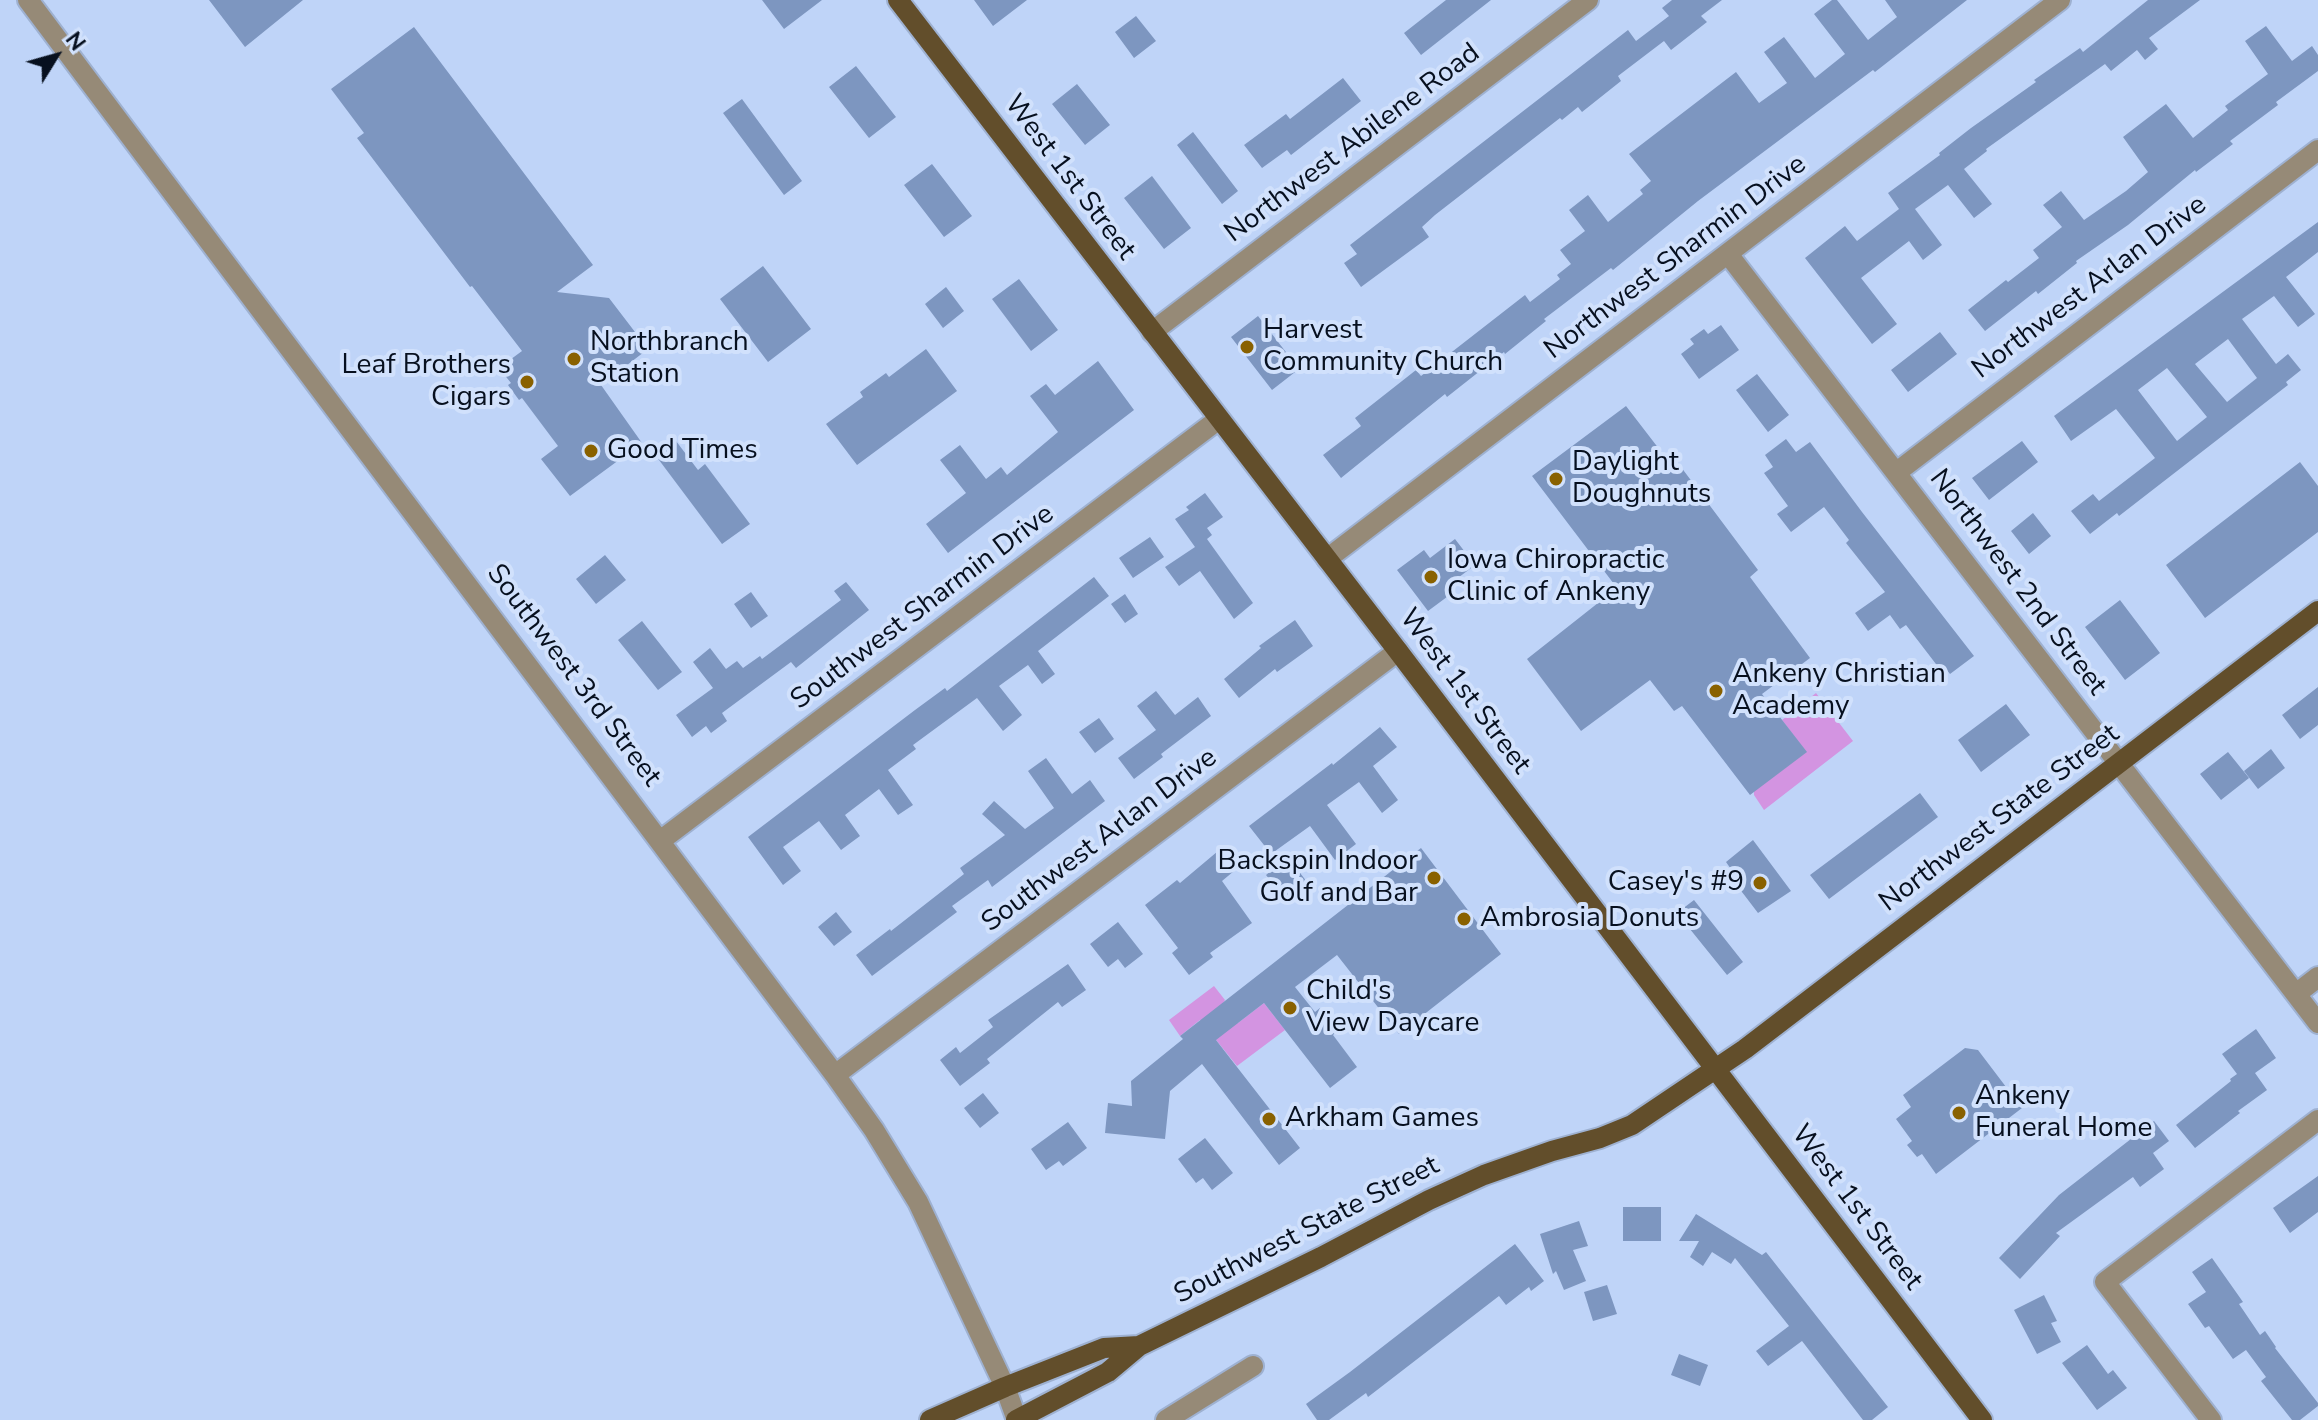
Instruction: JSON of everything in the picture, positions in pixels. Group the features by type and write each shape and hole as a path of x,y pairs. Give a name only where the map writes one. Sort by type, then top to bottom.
{"main road":[{"name":"West 1st Street","path":"898,0 1398,651 1982,1420"},
{"name":"Northwest State Street","path":"1716,1070 2318,611"},
{"name":"Southwest State Street","path":"1016,1420 1108,1372 1139,1346 1429,1200 1484,1175 1632,1125 1716,1070"},
{"name":"Southwest State Street","path":"930,1420 1104,1348 1139,1346"}],"street":[{"name":"Southwest 3rd Street","path":"28,0 835,1075 882,1142 918,1202 1005,1387 1016,1420"},
{"name":"Northwest Abilene Road","path":"1152,332 1588,0"},
{"name":"Northwest Sharmin Drive","path":"1327,559 2060,0"},
{"name":"Northwest Arlan Drive","path":"1897,472 2318,150"},
{"name":"Northwest 2nd Street","path":"1728,254 2318,1023"},
{"name":"Southwest Sharmin Drive","path":"660,841 1219,419"},
{"name":"Southwest Arlan Drive","path":"835,1075 1398,651"},
{"path":"2296,994 2318,977"},
{"path":"2211,1420 2105,1282 2318,1120"},
{"path":"1166,1420 1253,1366"}],"shaded area":[{"path":"1816,693 1853,741 1764,810 1754,791 1806,752 1782,720"},
{"path":"1214,986 1238,1023 1264,1003 1285,1030 1237,1066 1200,1020 1180,1036 1169,1020"}],"building":[{"path":"209,0 303,0 245,47"},
{"path":"762,0 822,0 784,29"},
{"path":"974,0 1027,0 993,26"},
{"path":"1446,0 1491,0 1421,55 1404,33"},
{"path":"1672,0 1722,0 1701,16 1707,22 1671,50 1664,41 1618,76 1621,81 1582,112 1578,107 1562,120 1560,118 1435,215 1422,227 1429,237 1361,287 1344,263 1357,254 1350,245 1628,30 1636,41 1669,16 1662,8"},
{"path":"1832,0 1837,0 1868,40 1897,17 1885,0 1967,0 1875,72 1873,70 1698,201 1613,270 1611,268 1544,319 1546,321 1505,354 1447,397 1445,394 1341,478 1323,455 1361,426 1355,418 1416,370 1421,376 1525,295 1530,302 1560,279 1557,275 1571,264 1560,250 1585,231 1569,210 1588,195 1608,222 1643,194 1640,190 1651,181 1629,154 1736,72 1759,103 1787,83 1764,52 1784,37 1815,78 1845,54 1814,14"},
{"path":"2148,0 2200,0 2149,38 2158,49 2145,60 2137,50 2111,71 2105,64 1986,149 1964,169 1992,204 1974,218 1948,185 1915,209 1942,245 1923,260 1909,241 1861,278 1897,324 1872,344 1805,258 1845,226 1857,241 1899,209 1888,193 2036,82 2034,80 2080,48 2083,52"},
{"path":"1136,16 1156,41 1134,58 1115,32"},
{"path":"2266,26 2292,61 2312,46 2318,55 2318,71 2230,141 2233,144 1985,331 1968,310 2039,258 2033,250 2062,227 2043,205 2061,191 2084,220 2126,191 2148,172 2123,137 2166,104 2193,138 2228,110 2225,106 2268,74 2245,41"},
{"path":"414,27 593,265 557,292 609,298 648,349 601,385 642,443 570,496 541,459 558,446 522,398 519,400 499,368 522,351 357,138 364,133 331,89"},
{"path":"856,66 896,117 869,138 829,87"},
{"path":"1343,78 1361,101 1291,155 1287,150 1262,168 1244,145 1286,114 1290,119"},
{"path":"1077,84 1110,125 1085,145 1052,104"},
{"path":"742,99 802,181 784,195 723,113"},
{"path":"1193,132 1238,191 1222,204 1177,145"},
{"path":"932,164 972,216 944,237 904,185"},
{"path":"1152,176 1191,228 1164,249 1124,198"},
{"path":"2318,222 2318,252 2286,277 2315,314 2298,327 2274,296 2242,319 2276,364 2288,354 2301,370 2286,382 2288,385 2119,516 2117,513 2090,534 2071,511 2093,494 2099,501 2155,458 2116,409 2071,441 2054,416","holes":["2228,339 2257,378 2227,402 2195,364","2167,368 2207,417 2177,441 2138,390"]},
{"path":"763,266 811,329 768,362 720,299"},
{"path":"1019,279 1058,330 1031,351 992,299"},
{"path":"946,287 964,311 943,328 925,304"},
{"path":"1258,316 1299,369 1272,390 1231,337"},
{"path":"1721,325 1739,350 1699,379 1681,354 1694,344 1690,339 1704,329 1708,334"},
{"path":"1940,332 1957,354 1908,392 1891,370"},
{"path":"926,349 957,391 857,465 826,424 863,397 860,392 886,373 889,377"},
{"path":"1098,361 1134,410 948,553 926,524 966,493 940,460 960,445 986,479 1001,467 1007,475 1058,432 1030,396 1046,384 1055,395"},
{"path":"1757,374 1789,415 1768,432 1736,390"},
{"path":"1626,406 1676,471 1681,467 1758,570 1750,577 1810,658 1762,694 1807,752 1750,795 1682,706 1674,711 1650,680 1581,731 1527,659 1617,588 1532,476"},
{"path":"1786,439 1796,452 1810,442 1974,656 1950,674 1943,665 1939,668 1906,625 1900,629 1890,615 1868,631 1855,613 1885,592 1846,543 1849,540 1824,507 1791,532 1777,514 1788,506 1764,473 1773,467 1765,455"},
{"path":"676,441 698,470 705,464 750,524 722,544 656,456"},
{"path":"2022,441 2038,462 1989,500 1972,478"},
{"path":"2300,462 2318,486 2318,532 2205,618 2166,565"},
{"path":"1205,493 1223,517 1207,528 1212,535 1207,539 1253,603 1234,619 1200,571 1179,586 1165,567 1195,547 1175,519"},
{"path":"2033,513 2051,536 2029,554 2011,531"},
{"path":"1150,537 1164,557 1133,578 1119,558"},
{"name":"Iowa Chiropractic Clinic of Ankeny","path":"1455,539 1475,565 1450,584 1455,591 1428,611 1397,570 1424,550 1430,558"},
{"path":"605,555 626,580 596,604 576,579"},
{"path":"1094,577 1109,596 1038,651 1055,674 1042,684 1028,665 999,686 1022,715 1003,731 977,698 913,745 916,749 888,770 913,805 898,815 879,789 845,815 860,836 841,850 819,821 783,847 801,871 783,885 748,837 915,710 945,688 947,691"},
{"path":"846,582 869,610 796,668 791,662 722,713 727,721 711,733 706,726 692,737 676,715 713,688 693,662 710,648 726,669 737,661 743,668 760,656 762,659 841,600 834,591"},
{"path":"751,592 768,616 751,628 734,604"},
{"path":"1125,594 1138,614 1125,623 1111,604"},
{"path":"2120,600 2160,653 2125,680 2085,627"},
{"path":"1295,620 1313,646 1277,672 1275,669 1239,698 1224,679 1261,648 1259,646"},
{"path":"642,621 682,672 658,690 618,640"},
{"path":"2318,687 2318,725 2300,739 2282,715"},
{"path":"1156,691 1175,715 1198,697 1211,716 1134,779 1118,758 1156,730 1137,706"},
{"path":"2006,704 2030,735 1981,772 1958,740"},
{"path":"1099,718 1114,739 1095,753 1079,732"},
{"path":"1380,727 1397,747 1373,766 1398,800 1382,813 1359,782 1327,805 1356,844 1335,860 1310,826 1271,854 1249,826"},
{"path":"2271,749 2285,768 2258,789 2244,771"},
{"path":"2228,752 2249,778 2221,800 2200,774"},
{"path":"1046,758 1072,794 1090,780 1105,801 992,887 988,880 952,906 957,912 872,976 856,955 964,874 960,868 1005,835 982,814 994,801 1025,829 1054,808 1028,771"},
{"path":"1920,793 1938,817 1829,899 1810,875"},
{"name":"Casey's #9","path":"1753,840 1791,891 1758,913 1729,875 1733,872 1726,862"},
{"path":"1224,846 1240,866 1222,881 1252,923 1210,953 1213,957 1189,975 1172,953 1178,948 1145,905 1177,880 1180,883"},
{"path":"1421,848 1501,954 1399,1034 1337,955 1295,987 1315,1012 1320,1008 1338,1030 1333,1035 1357,1067 1330,1088 1264,1003 1216,1040 1300,1148 1279,1165 1202,1064 1170,1091 1165,1139 1105,1133 1108,1103 1132,1106 1131,1081 1183,1039 1180,1036"},
{"path":"1288,857 1310,886 1288,903 1266,875"},
{"path":"1694,900 1743,962 1727,975 1677,913"},
{"path":"836,912 852,932 834,946 818,927"},
{"path":"1118,922 1143,954 1125,968 1118,959 1108,967 1090,944"},
{"path":"1068,964 1086,990 1062,1007 1058,1002 987,1059 990,1063 960,1086 940,1060 956,1047 960,1053 993,1027 988,1020"},
{"path":"2256,1029 2276,1058 2255,1073 2267,1090 2195,1148 2176,1125 2237,1074 2222,1054"},
{"name":"Ankeny Funeral Home","path":"1965,1048 1978,1050 2022,1108 1936,1174 1922,1154 1917,1157 1907,1145 1912,1141 1896,1119 1911,1107 1903,1095"},
{"path":"983,1093 999,1113 980,1128 964,1108"},
{"path":"2154,1121 2169,1141 2153,1153 2164,1169 2140,1187 2133,1177 2056,1233 2060,1236 2020,1279 1999,1258 2059,1195"},
{"path":"1068,1122 1087,1148 1063,1166 1059,1161 1046,1170 1031,1149"},
{"path":"1205,1138 1233,1173 1212,1190 1203,1178 1196,1183 1178,1159"},
{"path":"2318,1176 2318,1212 2290,1233 2273,1208"},
{"path":"1623,1207 1661,1207 1661,1241 1623,1241"},
{"path":"1696,1214 1762,1255 1766,1252 1888,1407 1872,1420 1863,1420 1802,1341 1768,1366 1756,1351 1789,1326 1735,1258 1731,1264 1712,1252 1703,1266 1690,1257 1699,1241 1679,1241"},
{"path":"1579,1221 1588,1246 1573,1250 1586,1281 1564,1290 1556,1271 1553,1274 1540,1234"},
{"path":"1515,1244 1544,1281 1531,1291 1529,1287 1506,1305 1499,1296 1368,1397 1366,1393 1329,1420 1317,1420 1306,1404"},
{"path":"2212,1258 2243,1302 2239,1304 2260,1335 2265,1331 2318,1403 2300,1420 2292,1420 2261,1381 2266,1377 2246,1350 2233,1359 2188,1304 2206,1292 2192,1272"},
{"path":"1607,1285 1617,1314 1593,1321 1584,1292"},
{"path":"2044,1295 2057,1321 2051,1323 2061,1342 2037,1354 2014,1310"},
{"path":"2087,1345 2108,1374 2113,1370 2127,1388 2097,1410 2062,1363"},
{"path":"1679,1354 1708,1365 1700,1386 1671,1375"}],"place":[{"name":"Harvest Community Church","path":"1247,347"},
{"name":"Northbranch Station","path":"574,359"},
{"name":"Leaf Brothers Cigars","path":"527,382"},
{"name":"Good Times","path":"591,451"},
{"name":"Daylight Doughnuts","path":"1556,479"},
{"name":"Iowa Chiropractic Clinic of Ankeny","path":"1431,577"},
{"name":"Ankeny Christian Academy","path":"1716,691"},
{"name":"Backspin Indoor Golf and Bar","path":"1434,878"},
{"name":"Casey's #9","path":"1760,883"},
{"name":"Ambrosia Donuts","path":"1464,919"},
{"name":"Child's View Daycare","path":"1290,1008"},
{"name":"Ankeny Funeral Home","path":"1959,1113"},
{"name":"Arkham Games","path":"1269,1119"}]}
